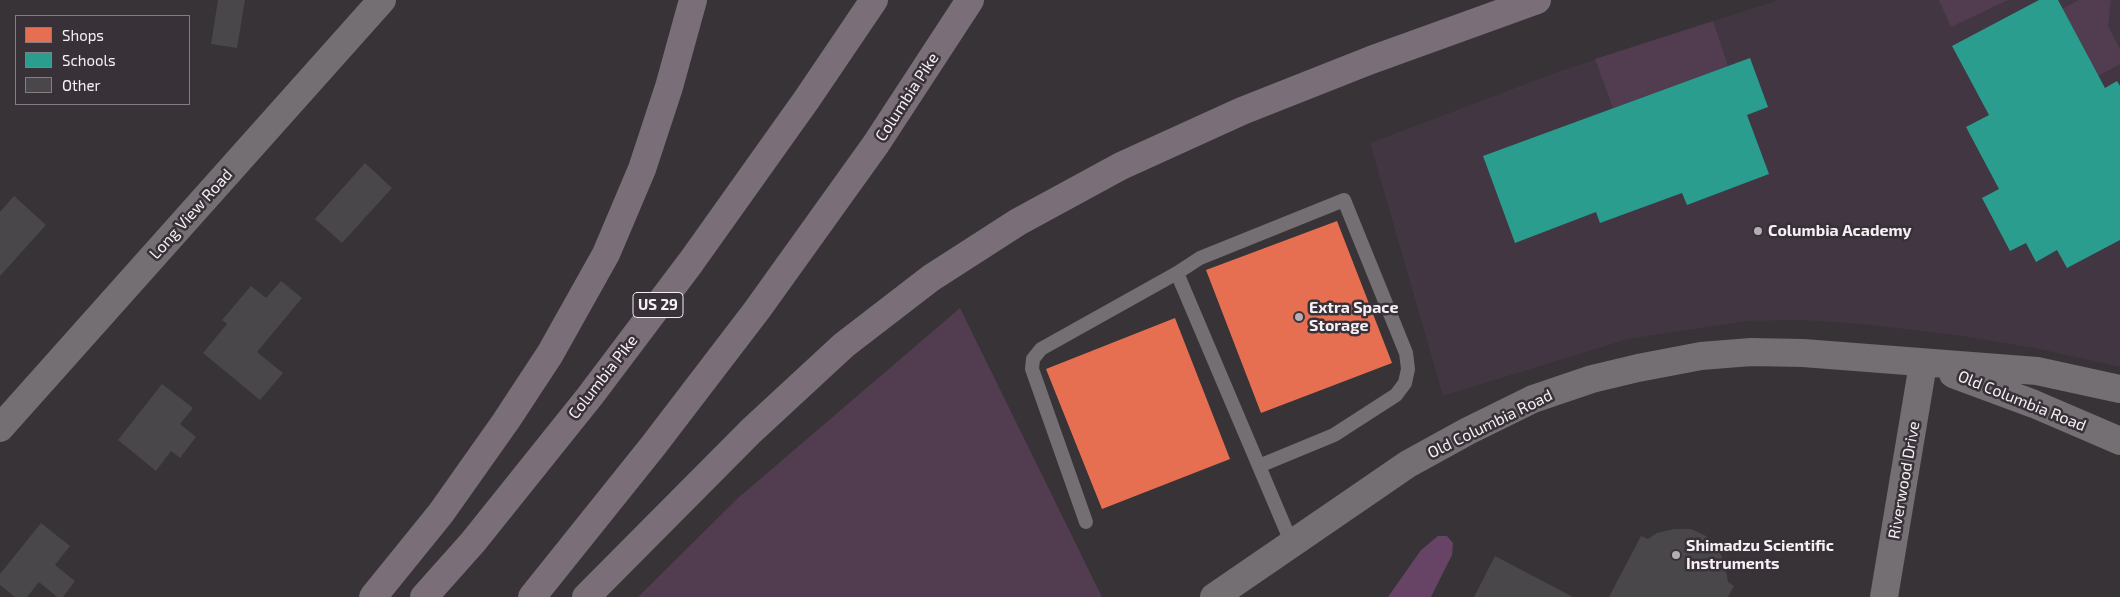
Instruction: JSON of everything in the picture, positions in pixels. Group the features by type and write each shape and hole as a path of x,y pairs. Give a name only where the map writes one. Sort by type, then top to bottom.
{"highway":[{"path":"373,597 441,514 506,421 550,354 606,254 642,169 670,87 694,0"},
{"name":"Columbia Pike","path":"424,597 473,542 583,404 691,262 807,99 874,0"},
{"name":"Columbia Pike","path":"532,597 653,446 757,310 876,144 970,0"},
{"path":"586,597 751,430 844,345 931,278 1018,222 1121,166 1242,110 1371,60 1537,0"}],"street":[{"name":"Long View Road","path":"0,428 382,0"},
{"name":"Old Columbia Road","path":"1214,597 1408,464 1533,399 1592,379 1701,356 1751,352 1851,355 1923,364 2037,371 2120,389"},
{"name":"Old Columbia Road","path":"1923,364 1983,384 2120,441"},
{"name":"Riverwood Drive","path":"1884,597 1923,364"}],"lane":[{"path":"1086,522 1032,369 1033,359 1041,349 1177,273 1200,258 1344,200 1406,353 1408,369 1405,383 1396,395 1334,436 1259,466"},
{"path":"1177,273 1292,544"}],"shaded area":[{"name":"Columbia Academy","path":"1778,0 2120,0 2120,367 2039,349 1963,336 1862,324 1802,320 1748,321 1628,339 1443,396 1370,143 1560,71"},
{"path":"1939,0 2008,0 1951,27"},
{"path":"2079,0 2111,0 2108,26 2120,49 2120,64 2098,76 2062,9"},
{"path":"1713,21 1728,66 1613,108 1595,59"},
{"path":"960,308 1102,597 638,597 738,498"},
{"path":"1438,536 1447,536 1453,543 1452,555 1431,597 1388,597 1421,550"}],"building: Shops":[{"name":"Extra Space Storage","path":"1337,221 1392,363 1261,413 1206,270"},
{"path":"1175,318 1230,459 1102,509 1046,369"}],"building: Schools":[{"path":"2039,0 2058,0 2105,88 2117,81 2120,86 2120,240 2067,268 2057,250 2036,262 2026,243 2010,251 1982,198 1999,189 1966,127 1989,115 1952,46"},
{"path":"1750,58 1768,107 1747,115 1769,174 1687,205 1682,193 1600,223 1596,212 1515,243 1483,156"}],"building: Other":[{"path":"218,0 245,0 237,48 211,44"},
{"path":"365,163 392,188 342,243 315,219"},
{"path":"14,196 46,225 0,276 0,212"},
{"path":"281,281 302,298 257,352 283,373 260,400 203,353 227,324 222,320 251,286 266,298"},
{"path":"162,384 193,408 180,424 196,437 180,458 171,451 156,471 118,440"},
{"path":"41,523 70,546 55,565 75,581 63,597 57,597 39,582 27,597 15,597 0,585 0,574"},
{"name":"Shimadzu Scientific Instruments","path":"1674,529 1691,529 1706,536 1717,546 1725,564 1728,582 1734,586 1728,597 1609,597 1641,536 1648,539 1657,533"},
{"path":"1495,556 1573,597 1474,597"}],"place":[{"name":"Columbia Academy","path":"1758,231"},
{"name":"Extra Space Storage","path":"1299,317"},
{"name":"Shimadzu Scientific Instruments","path":"1676,555"}]}
